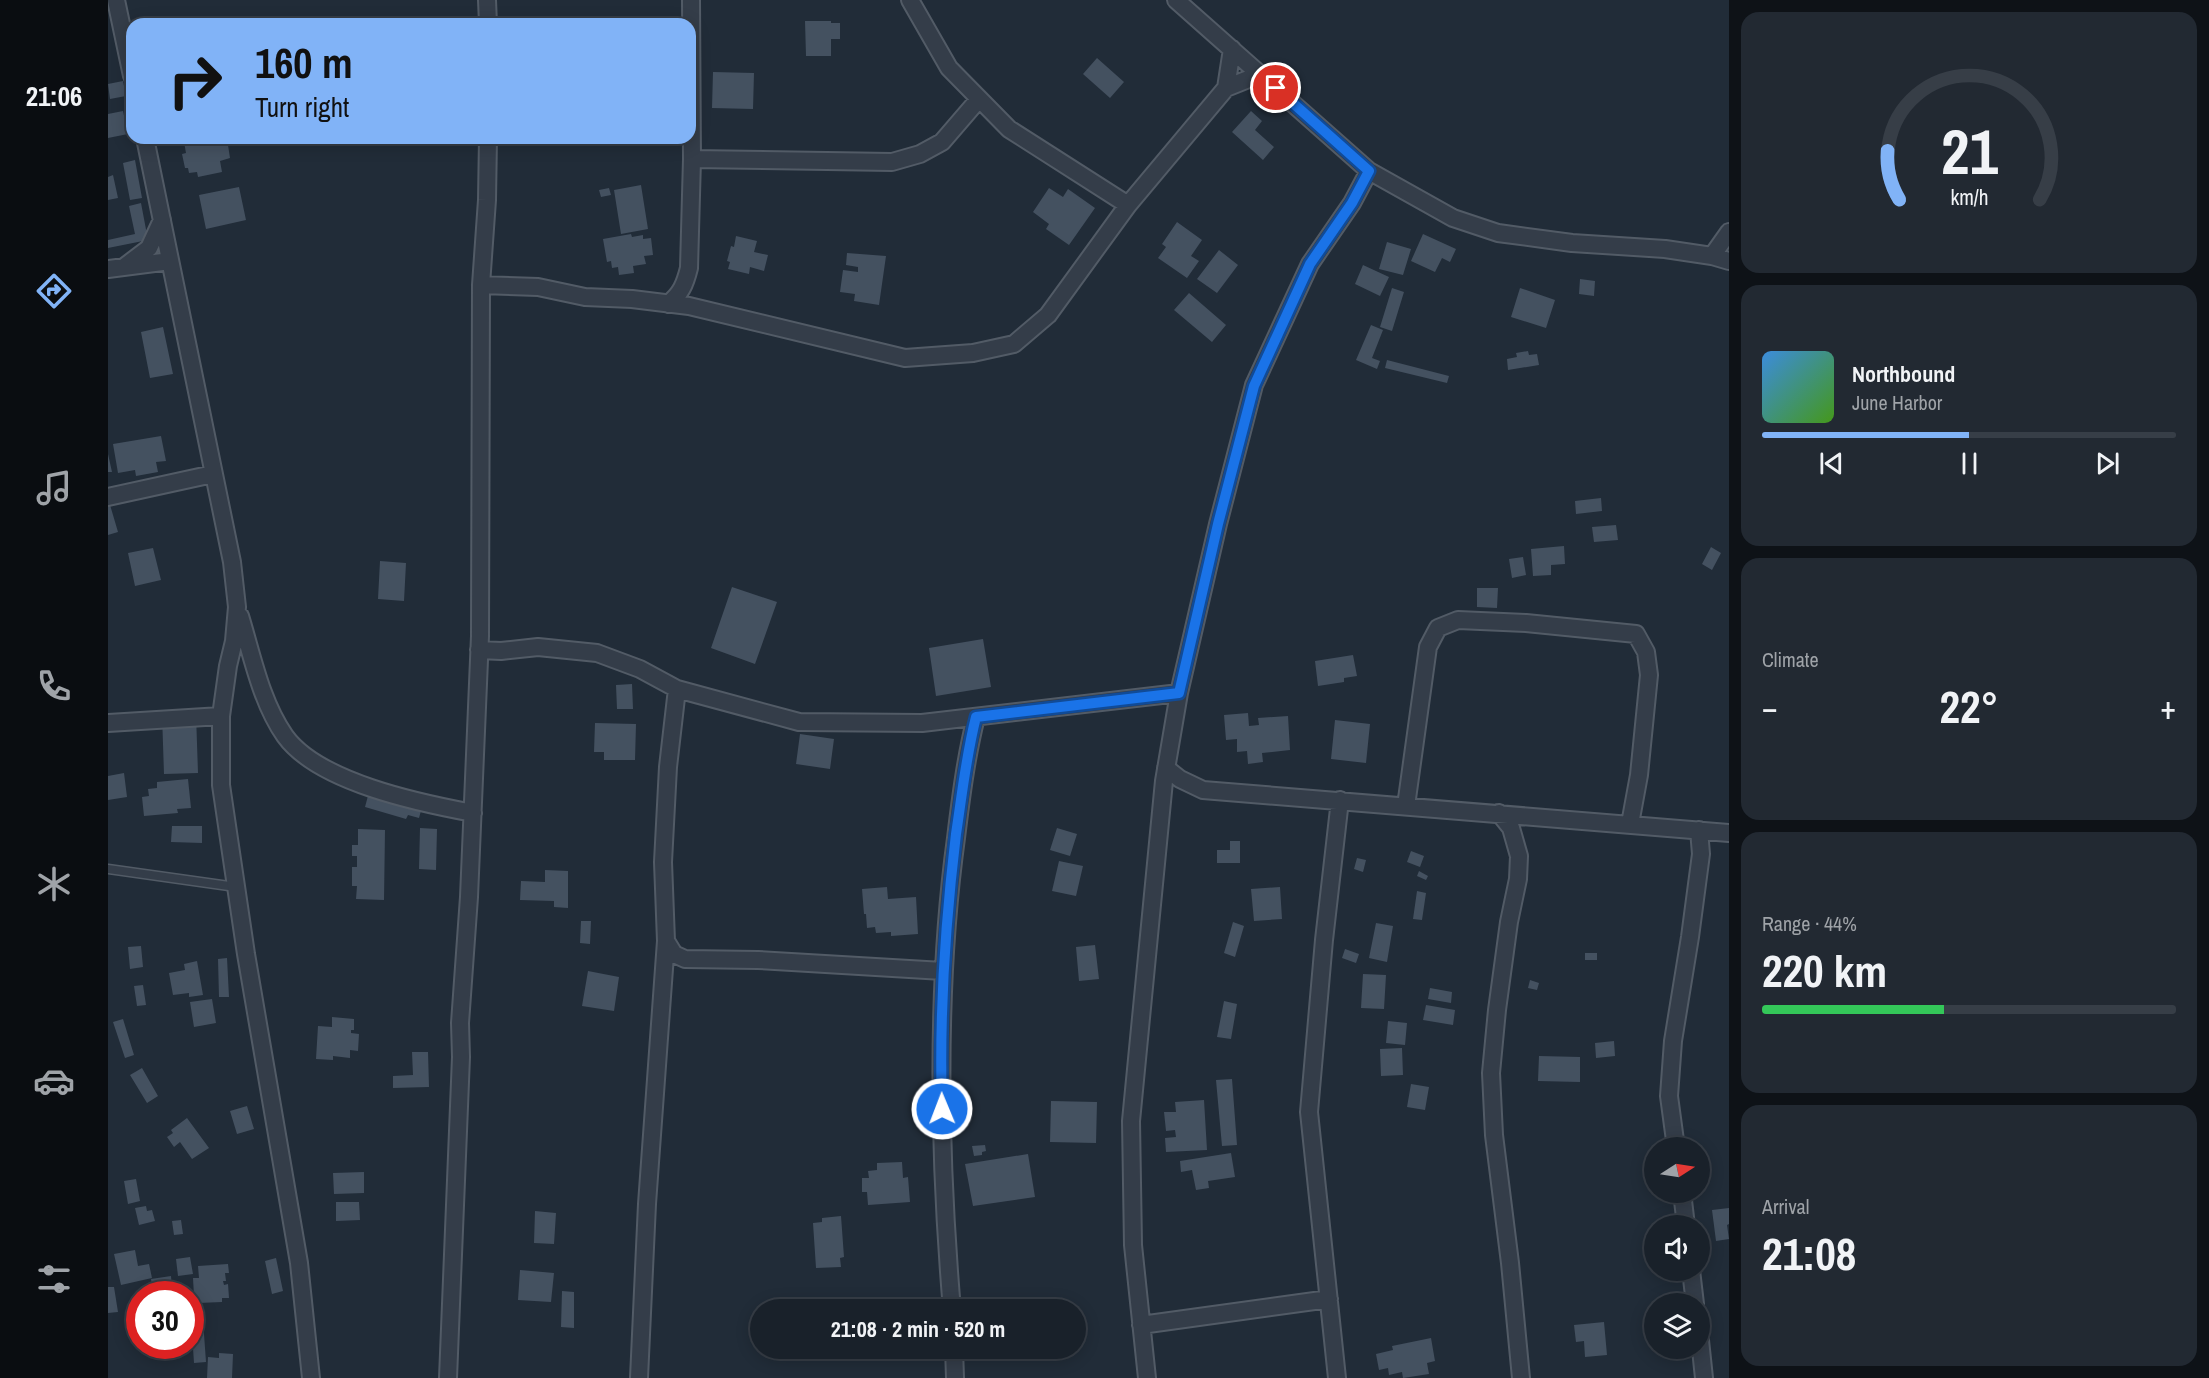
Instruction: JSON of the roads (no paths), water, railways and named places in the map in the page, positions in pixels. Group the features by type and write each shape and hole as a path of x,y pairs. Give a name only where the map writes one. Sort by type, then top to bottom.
{"street":[{"path":"116,0 126,48"},
{"path":"487,0 488,18"},
{"path":"691,0 691,18"},
{"path":"909,0 949,68 1009,129 1128,205"},
{"path":"1176,0 1369,171 1453,218 1498,233 1572,243 1665,249 1729,261"},
{"path":"1226,88 1232,50"},
{"path":"481,285 538,287 585,297 632,299 668,304 713,312 905,358 973,353 1014,344 1048,315 1128,205 1226,88 1261,74"},
{"path":"692,159 892,162 920,154 942,142 980,99"},
{"path":"146,144 232,562 237,607 234,641 221,716 221,785 246,954 299,1263 311,1378"},
{"path":"448,1378 461,1057 460,1023 473,813 479,650 481,285 487,200 488,144"},
{"path":"668,304 679,295 685,284 689,268 692,144"},
{"path":"1147,1378 1133,1245 1131,1121 1166,768 1179,693 1218,524 1254,386 1310,264 1352,203 1369,171"},
{"path":"116,268 149,248 162,219"},
{"path":"1712,256 1729,232"},
{"path":"116,268 170,261"},
{"path":"689,268 695,295 713,312"},
{"path":"108,497 213,474"},
{"path":"237,607 274,718 298,750 318,764 371,788 429,805 473,813"},
{"path":"1406,806 1428,647 1438,628 1458,620 1526,623 1636,634 1641,641 1646,652 1649,675 1639,775 1629,824"},
{"path":"479,650 501,651 538,647 597,653 640,669 677,688 800,722 922,723 1179,693"},
{"path":"639,1378 642,1270 666,941 663,862 668,767 677,688"},
{"path":"108,723 221,716"},
{"path":"951,1299 941,1090 944,971 949,892 967,750 976,717"},
{"path":"1166,768 1180,779 1203,790 1729,832"},
{"path":"1337,1378 1309,1112 1324,940 1340,800"},
{"path":"1498,813 1511,828 1519,856 1518,879 1498,998 1491,1073 1494,1135 1521,1378"},
{"path":"1675,1137 1669,1096 1673,1041 1701,854 1699,830"},
{"path":"666,941 674,954 685,959 758,960 944,971"},
{"path":"1141,1325 1329,1299"},
{"path":"954,1359 955,1378"},
{"path":"1702,1359 1704,1378"}],"lane":[{"path":"108,869 236,887"}]}
